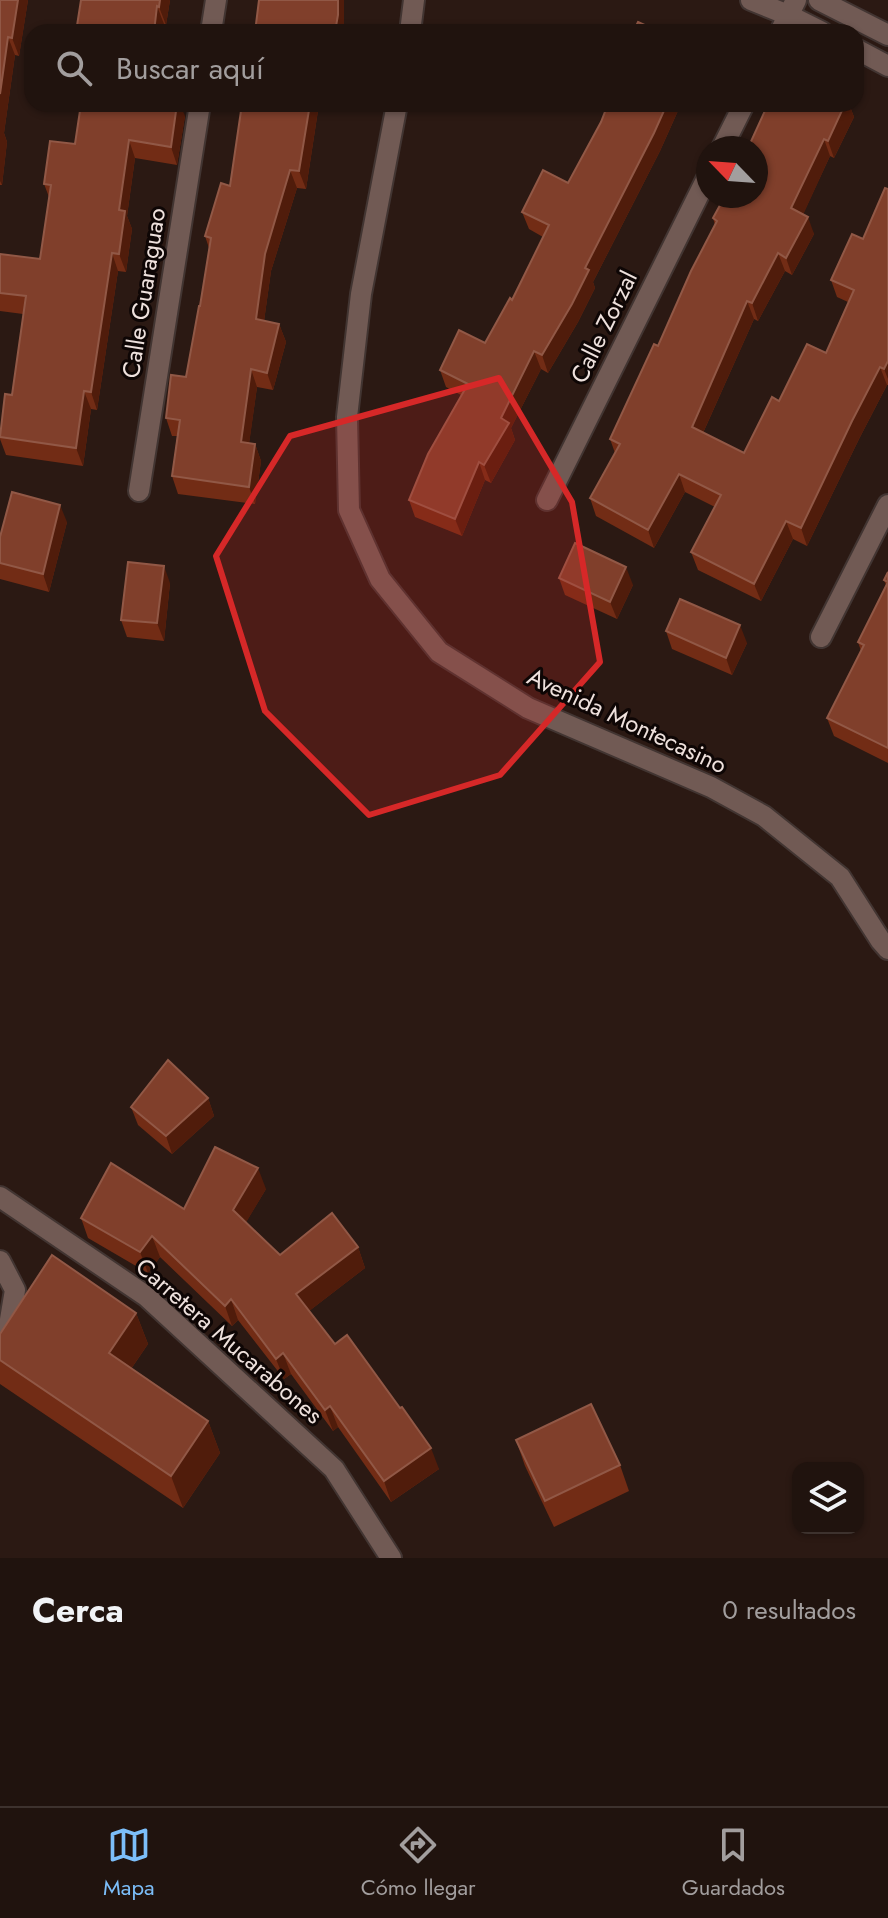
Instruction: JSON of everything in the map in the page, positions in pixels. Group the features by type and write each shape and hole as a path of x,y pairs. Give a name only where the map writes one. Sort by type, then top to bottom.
{"street":[{"path":"212,24 216,0"},
{"path":"411,24 414,0"},
{"path":"751,0 788,16"},
{"path":"819,0 888,35"},
{"path":"864,53 888,66"},
{"name":"Calle Guaraguao","path":"139,491 199,112"},
{"name":"Avenida Montecasino","path":"395,112 361,294 347,417 349,510 380,579 439,652 528,708 711,787 764,816 840,877 888,949"},
{"path":"728,136 740,112"},
{"name":"Calle Zorzal","path":"547,500 696,200"},
{"path":"821,637 888,505"},
{"name":"Carretera Mucarabones","path":"0,1197 146,1296 334,1469 391,1558"},
{"path":"0,1261 15,1290 4,1355 0,1359"}],"highlighted area":[{"path":"499,378 572,502 600,662 500,775 369,815 265,711 216,556 290,436"}],"building":[{"path":"0,0 18,0 12,38 8,37 0,94"},
{"path":"81,0 160,0 155,24 77,24"},
{"path":"259,0 338,0 336,24 256,24"},
{"path":"80,112 176,112 171,147 129,140 119,210 125,211 119,254 112,253 91,392 84,391 76,448 0,437 5,394 12,395 26,296 0,293 0,254 40,259 51,185 44,184 50,141 75,144"},
{"path":"241,112 309,112 299,171 290,170 265,254 256,319 279,324 267,373 251,369 241,442 255,444 249,487 172,476 180,420 166,418 171,375 186,377 211,238 205,236 221,183 230,186"},
{"path":"605,112 663,112 585,268 589,270 572,304 542,355 534,351 501,418 509,423 484,465 479,462 455,519 409,500 428,454 468,384 440,370 459,330 485,343 510,298 512,300 549,225 522,212 543,170 568,183"},
{"path":"764,112 841,112 828,141 824,139 791,208 808,217 786,258 778,253 752,303 747,301 692,427 744,453 772,397 779,401 807,344 826,353 854,290 831,280 852,234 863,239 885,188 888,189 888,361 884,369 880,367 801,528 786,521 754,584 691,552 721,495 679,474 648,530 590,498 620,444 610,439 717,221 713,218 718,208 768,208 768,136 753,136"},
{"path":"12,492 60,505 43,574 0,563 0,537"},
{"path":"575,543 626,567 610,602 559,578"},
{"path":"128,562 164,566 157,623 121,620"},
{"path":"888,582 888,748 827,718 864,645 858,642"},
{"path":"680,599 740,625 726,658 666,631"},
{"path":"168,1060 208,1098 166,1136 131,1107"},
{"path":"215,1147 258,1168 233,1210 280,1255 332,1213 358,1247 296,1294 335,1344 347,1335 431,1448 384,1481 330,1406 325,1410 283,1353 276,1359 231,1299 225,1306 152,1236 140,1252 81,1218 111,1163 184,1209"},
{"path":"52,1255 136,1313 109,1353 208,1421 171,1476 0,1360 0,1334"},
{"path":"591,1404 620,1465 545,1501 516,1440"}]}
